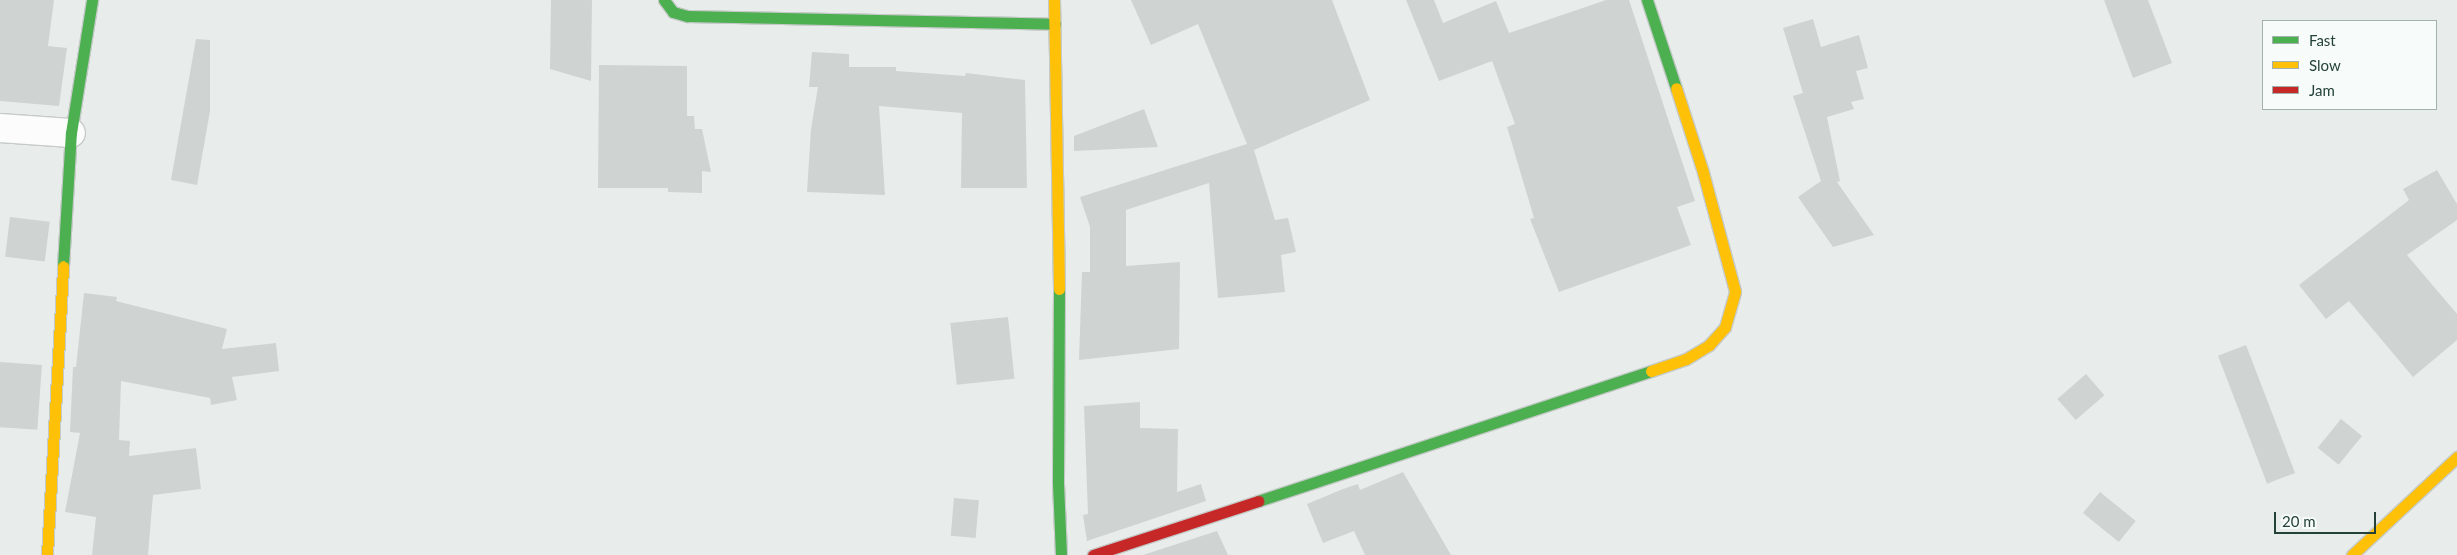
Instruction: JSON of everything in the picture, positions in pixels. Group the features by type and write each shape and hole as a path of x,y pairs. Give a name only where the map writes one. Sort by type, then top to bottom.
{"main road":[{"path":"47,555 72,133 92,0"},
{"path":"664,0 673,12 687,16 1055,24"},
{"path":"1054,0 1060,201 1058,483 1061,555"},
{"path":"1093,555 1686,359 1709,345 1725,327 1735,291 1703,172 1647,0"},
{"path":"2352,555 2457,457"}],"street":[{"path":"0,128 72,133"}],"building":[{"path":"0,0 54,0 48,46 67,48 59,106 0,101"},
{"path":"551,0 592,0 591,81 550,69"},
{"path":"1131,0 1332,0 1370,100 1254,150 1275,220 1288,218 1296,252 1281,255 1285,292 1218,298 1209,183 1126,210 1126,266 1180,262 1179,349 1079,360 1082,272 1090,272 1090,227 1080,197 1247,144 1198,24 1151,45"},
{"path":"1406,0 1434,0 1443,23 1496,1 1509,33 1606,0 1629,0 1695,201 1677,207 1691,245 1559,292 1530,219 1534,218 1507,127 1515,124 1492,61 1439,81"},
{"path":"2104,0 2148,0 2172,63 2133,78"},
{"path":"1813,19 1821,47 1859,35 1868,68 1856,71 1864,99 1851,102 1854,109 1827,117 1840,181 1837,182 1874,235 1833,247 1798,197 1821,181 1793,96 1803,93 1783,28"},
{"path":"196,39 210,40 210,111 197,185 171,180"},
{"path":"812,52 849,54 849,67 896,67 896,71 965,76 966,73 1025,80 1027,188 961,188 962,113 879,106 885,195 807,192 811,129 818,87 809,87"},
{"path":"599,65 687,66 687,116 694,116 695,129 702,129 711,172 702,171 702,193 668,192 668,188 598,188"},
{"path":"1144,109 1158,147 1074,151 1074,136"},
{"path":"2437,170 2457,204 2457,220 2407,255 2457,314 2457,340 2413,377 2349,301 2326,319 2299,285 2409,200 2403,189"},
{"path":"10,217 50,222 45,262 5,257"},
{"path":"84,293 117,297 116,301 227,329 222,349 276,343 279,371 232,377 237,400 211,405 210,398 121,381 119,440 130,441 129,456 196,448 201,489 153,495 148,555 92,555 96,517 65,512 80,433 70,432 73,367 76,367"},
{"path":"1008,317 1014,379 957,385 950,323"},
{"path":"2246,345 2295,473 2267,484 2218,356"},
{"path":"0,362 42,365 37,430 0,427"},
{"path":"2086,374 2104,395 2076,420 2057,399"},
{"path":"1140,402 1140,428 1178,429 1177,492 1201,484 1206,501 1087,541 1083,515 1088,514 1084,406"},
{"path":"2341,419 2362,436 2339,465 2318,448"},
{"path":"1403,472 1451,555 1365,555 1354,531 1323,543 1307,504 1358,484 1360,490"},
{"path":"2100,492 2136,521 2119,542 2083,513"},
{"path":"954,498 979,500 976,538 951,536"},
{"path":"1217,531 1228,555 1143,555"}],"traffic: fast":[{"path":"63,266 71,133 92,0"},
{"path":"664,0 673,12 687,16 1055,24"},
{"path":"1647,0 1676,88"},
{"path":"1059,289 1058,483 1061,555"},
{"path":"1258,501 1651,371"}],"traffic: slow":[{"path":"1054,0 1059,289"},
{"path":"1651,371 1686,359 1709,345 1725,327 1735,291 1703,172 1676,88"},
{"path":"47,555 63,266"},
{"path":"2352,555 2457,457"}],"traffic: jam":[{"path":"1093,555 1258,501"}]}
